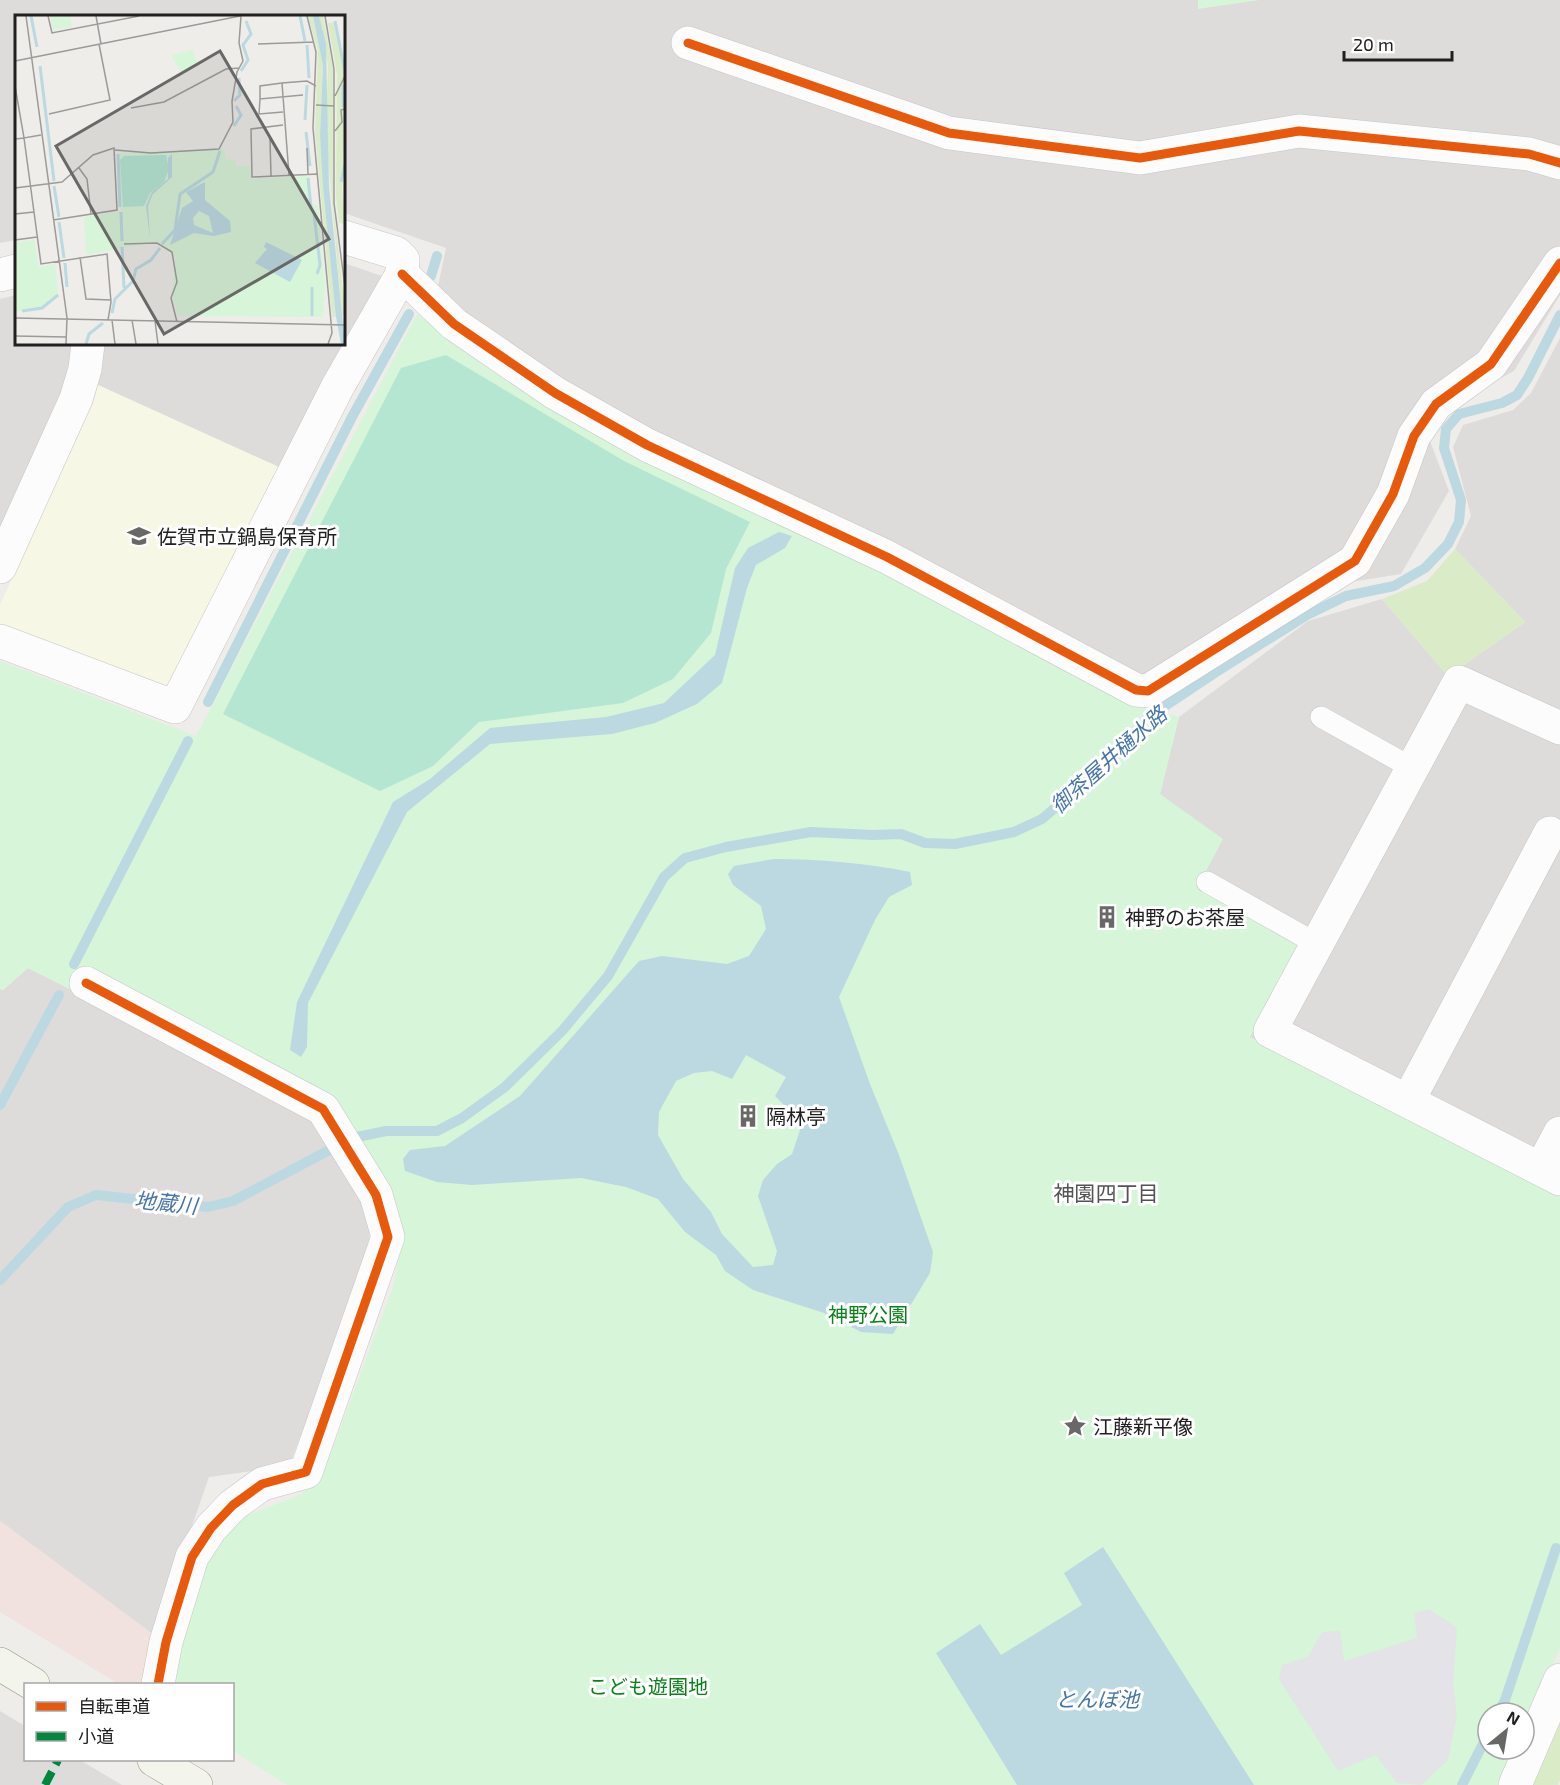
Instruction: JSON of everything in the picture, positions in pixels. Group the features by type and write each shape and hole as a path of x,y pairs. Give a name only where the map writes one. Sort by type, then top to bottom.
{"street":[{"path":"688,43 949,133 1140,158 1299,131 1529,154 1560,164"},
{"path":"0,641 175,707 338,386 402,274 403,260 396,253 345,237"},
{"path":"402,274 454,324 555,393 646,445 886,557 1136,690 1148,691 1355,561 1393,494 1414,436 1436,404 1491,364 1560,263"},
{"path":"0,275 15,272"},
{"path":"0,567 76,399 85,369 88,345"},
{"path":"1560,728 1459,682 1270,1031 1551,1174 1560,1133"},
{"path":"1408,1101 1550,833"},
{"path":"86,983 323,1109 376,1195 388,1237 306,1472 262,1484 233,1505 211,1528 192,1557 166,1642 158,1683"},
{"path":"0,1664 31,1683"},
{"path":"1515,1785 1560,1680"},
{"path":"156,1761 196,1785"}],"lane":[{"path":"1321,717 1412,768"},
{"path":"1208,882 1317,944"}],"shaded area":[{"path":"0,0 1560,0 1560,295 1514,371 1451,405 1430,441 1449,491 1401,574 1344,583 1165,693 595,403 469,319 438,286 446,248 345,213 345,15 15,15 15,240 0,243"},
{"path":"345,263 382,276 281,468 98,385 105,345 345,345"},
{"path":"15,295 15,345 76,345 67,385 0,535 0,299"},
{"path":"1560,338 1560,1197 1249,1037 1296,945 1197,888 1160,794 1179,717 1308,621 1382,599 1448,676 1525,622 1455,549 1471,516 1453,447 1463,425 1513,410 1531,393"},
{"name":"佐賀市立鍋島保育所","path":"98,385 281,468 171,692 0,627 0,605 94,401"},
{"path":"28,968 314,1112 367,1209 371,1254 289,1466 209,1477 154,1635 0,1521 0,989 3,990"},
{"path":"95,1219 193,1233 218,1249 142,1400 0,1329 0,1300 9,1298 55,1241"},
{"path":"0,1521 154,1635 149,1671 140,1683 117,1683 0,1612"},
{"path":"1429,1609 1457,1628 1453,1682 1457,1715 1448,1760 1421,1785 1397,1783 1376,1755 1338,1771 1279,1679 1282,1665 1308,1657 1322,1632 1340,1631 1344,1661 1417,1638 1414,1613"},
{"path":"0,1711 24,1725 24,1761 82,1761 122,1785 0,1785"}],"green space":[{"path":"1198,0 1259,0 1198,9"},
{"name":"神野公園","path":"417,314 526,391 856,553 1140,705 1179,717 1160,794 1223,839 1197,888 1297,945 1250,1037 1560,1197 1560,1648 1536,1705 1536,1701 1476,1701 1476,1761 1511,1761 1498,1785 287,1785 234,1752 234,1683 174,1683 177,1658 197,1580 214,1544 243,1517 302,1494 331,1453 394,1284 402,1235 320,1094 72,990 28,968 3,990 0,989 0,661 196,736"},
{"path":"446,355 624,461 750,522 726,569 711,633 673,679 623,703 479,722 433,766 380,791 223,714 401,368"},
{"path":"1455,549 1525,622 1448,676 1382,599 1427,581"},
{"path":"1560,1716 1560,1780 1558,1785 1531,1785"}],"water":[{"path":"779,532 792,536 785,548 756,565 747,588 722,683 697,704 655,723 612,734 490,744 407,812 308,1003 307,1047 301,1057 290,1050 297,1002 393,802 430,779 490,728 606,717 664,703 715,655 735,568 748,548"},
{"path":"774,859 808,860 860,864 910,872 912,885 889,897 875,920 839,997 933,1252 930,1273 893,1334 861,1332 824,1313 753,1290 725,1271 716,1255 685,1232 658,1199 626,1187 581,1178 472,1185 437,1182 405,1171 403,1159 410,1150 445,1146 520,1096 639,961 662,956 727,964 749,956 766,929 761,906 733,885 728,874 734,866","holes":["746,1055 786,1077 775,1096 793,1114 800,1130 792,1154 777,1164 763,1180 758,1196 777,1251 773,1265 753,1267 722,1234 711,1212 683,1179 658,1135 659,1112 676,1081 694,1073 712,1071 732,1079"]},
{"name":"とんぼ池","path":"1103,1547 1254,1785 1017,1785 936,1653 980,1624 1001,1655 1082,1605 1064,1573"}],"waterway":[{"path":"431,276 437,256"},
{"path":"208,702 352,417 409,314"},
{"name":"御茶屋井樋水路","path":"0,1280 68,1207 96,1195 208,1207 233,1201 352,1138 386,1131 437,1131 462,1118 505,1087 562,1031 608,976 664,877 685,858 726,847 811,832 901,834 925,843 955,844 1014,832 1042,819 1112,759 1147,718 1213,674 1307,615 1346,596 1394,586 1425,568 1448,544 1459,522 1461,500 1444,448 1446,429 1459,414 1502,403 1517,395 1560,315"},
{"path":"74,964 188,741"},
{"path":"0,1105 59,995"},
{"path":"1504,1701 1556,1548"},
{"path":"1462,1785 1476,1758"}],"marked path":[{"path":"45,1785 57,1761"}],"cycle path":[{"path":"688,43 949,133 1140,158 1299,131 1529,154 1560,163"},
{"path":"402,274 454,324 555,393 647,445 887,557 1136,690 1148,691 1355,561 1393,494 1414,436 1436,404 1491,364 1560,263"},
{"path":"86,983 323,1109 376,1195 388,1237 306,1472 262,1484 233,1505 211,1528 192,1557 166,1642 158,1683"}],"place":[{"name":"佐賀市立鍋島保育所","path":"139,536"},
{"name":"神野のお茶屋","path":"1107,917"},
{"name":"隔林亭","path":"748,1116"},
{"name":"江藤新平像","path":"1075,1426"}],"district":[{"name":"神園四丁目","path":"1106,1192"}],"water label":[{"name":"地蔵川","path":"166,1202"}],"park label":[{"name":"こども遊園地","path":"648,1686"}]}
